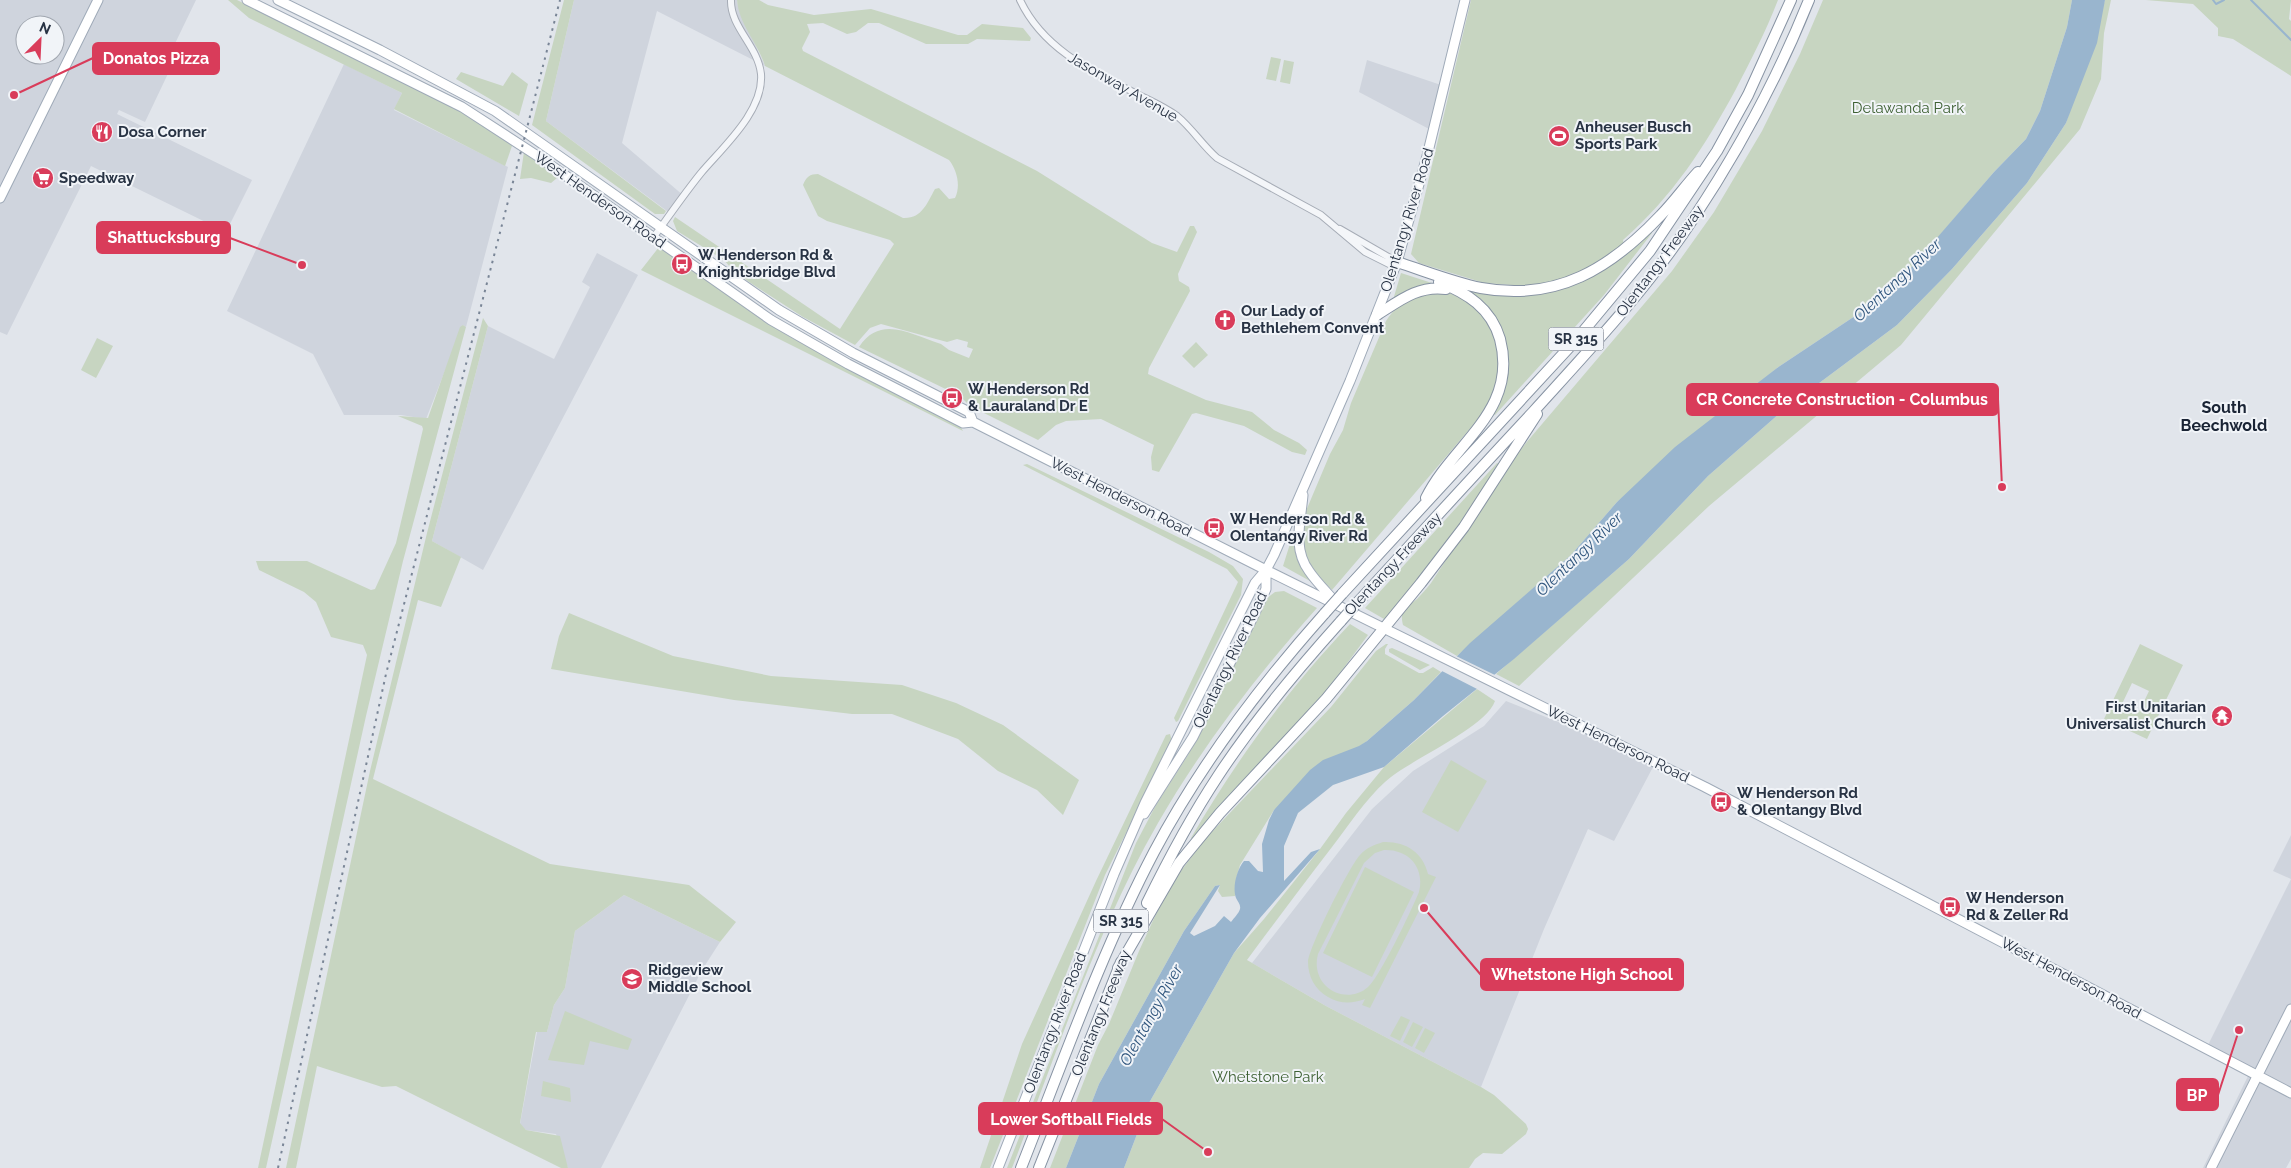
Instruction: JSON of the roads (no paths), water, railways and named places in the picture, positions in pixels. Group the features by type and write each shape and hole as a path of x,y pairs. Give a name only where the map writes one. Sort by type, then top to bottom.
{"highway":[{"name":"Olentangy Freeway","path":"1021,1168 1103,961 1154,851 1220,744 1264,685 1325,613 1608,303 1679,210 1717,150 1748,95 1791,0"},
{"name":"Olentangy Freeway","path":"1039,1168 1118,968 1169,858 1216,778 1271,703 1341,621 1621,314 1693,220 1731,159 1762,103 1809,0"},
{"path":"1796,32 1814,0"},
{"path":"1396,265 1480,288 1506,291 1545,289 1566,283 1602,267 1640,236 1663,214 1717,150"},
{"path":"1396,265 1441,283 1471,298 1485,310 1498,333 1503,357 1500,390 1486,418 1436,478 1417,513"},
{"path":"1377,315 1407,296 1425,288 1447,289 1471,298"},
{"path":"1118,968 1179,863 1220,813 1308,719 1384,629 1464,526 1488,486 1555,388"}],"main road":[{"path":"0,198 98,0"},
{"name":"West Henderson Road","path":"247,0 462,107 540,157 771,320 808,342 963,423 973,422 1384,629 1713,791 2291,1093"},
{"name":"West Henderson Road","path":"278,0 405,63 495,111 778,310 853,353 969,412 973,422"},
{"name":"Olentangy River Road","path":"998,1168 1114,874 1148,795 1255,583 1266,570 1377,315 1396,265 1427,156 1465,0"},
{"path":"1303,488 1298,531 1300,552 1310,572 1339,606"},
{"name":"Olentangy River Road","path":"1137,824 1161,790 1197,728 1265,592 1266,570"},
{"path":"2212,1168 2291,1010"}],"street":[{"path":"654,238 701,173 730,142 747,116 759,88 761,75 757,58 732,12 730,0"},
{"name":"Jasonway Avenue","path":"1020,0 1038,30 1056,47 1078,63 1178,116 1203,146 1217,158 1321,216 1337,227 1348,239 1365,252 1396,265"}],"water":[{"name":"Olentangy River","path":"2072,0 2105,0 2097,43 2066,123 2027,183 1952,269 1897,325 1787,407 1708,476 1629,559 1514,659 1443,716 1384,767 1333,785 1298,813 1284,846 1284,881 1311,852 1320,849 1260,918 1234,953 1149,1103 1124,1168 1066,1168 1099,1084 1184,931 1215,886 1220,885 1190,933 1194,936 1215,926 1224,916 1231,922 1240,909 1235,889 1237,873 1241,864 1244,861 1249,861 1258,871 1263,872 1262,844 1274,810 1310,770 1323,760 1367,741 1414,700 1470,643 1571,555 1617,502 1675,447 1777,368 1876,302 1910,269 1994,172 2026,139 2040,111 2067,27"}],"waterway":[{"path":"2213,0 2216,4 2224,0"},
{"path":"2251,0 2291,40"}],"railway":[{"path":"278,1168 386,674 560,0"}],"place":[{"name":"Donatos Pizza","path":"14,95"},
{"name":"Dosa Corner","path":"102,132"},
{"name":"Anheuser Busch Sports Park","path":"1559,136"},
{"name":"Speedway","path":"43,178"},
{"name":"W Henderson Rd & Knightsbridge Blvd","path":"682,264"},
{"name":"Shattucksburg","path":"302,265"},
{"name":"Our Lady of Bethlehem Convent","path":"1225,320"},
{"name":"W Henderson Rd & Lauraland Dr E","path":"952,398"},
{"name":"CR Concrete Construction - Columbus","path":"2002,487"},
{"name":"W Henderson Rd & Olentangy River Rd","path":"1214,528"},
{"name":"First Unitarian Universalist Church","path":"2222,716"},
{"name":"W Henderson Rd & Olentangy Blvd","path":"1721,802"},
{"name":"W Henderson Rd & Zeller Rd","path":"1950,907"},
{"name":"Whetstone High School","path":"1424,908"},
{"name":"Ridgeview Middle School","path":"632,979"},
{"name":"BP","path":"2239,1030"},
{"name":"Lower Softball Fields","path":"1208,1152"}],"district":[{"name":"South Beechwold","path":"2224,416"}],"park label":[{"name":"Delawanda Park","path":"1908,108"},
{"name":"Whetstone Park","path":"1268,1077"}]}
